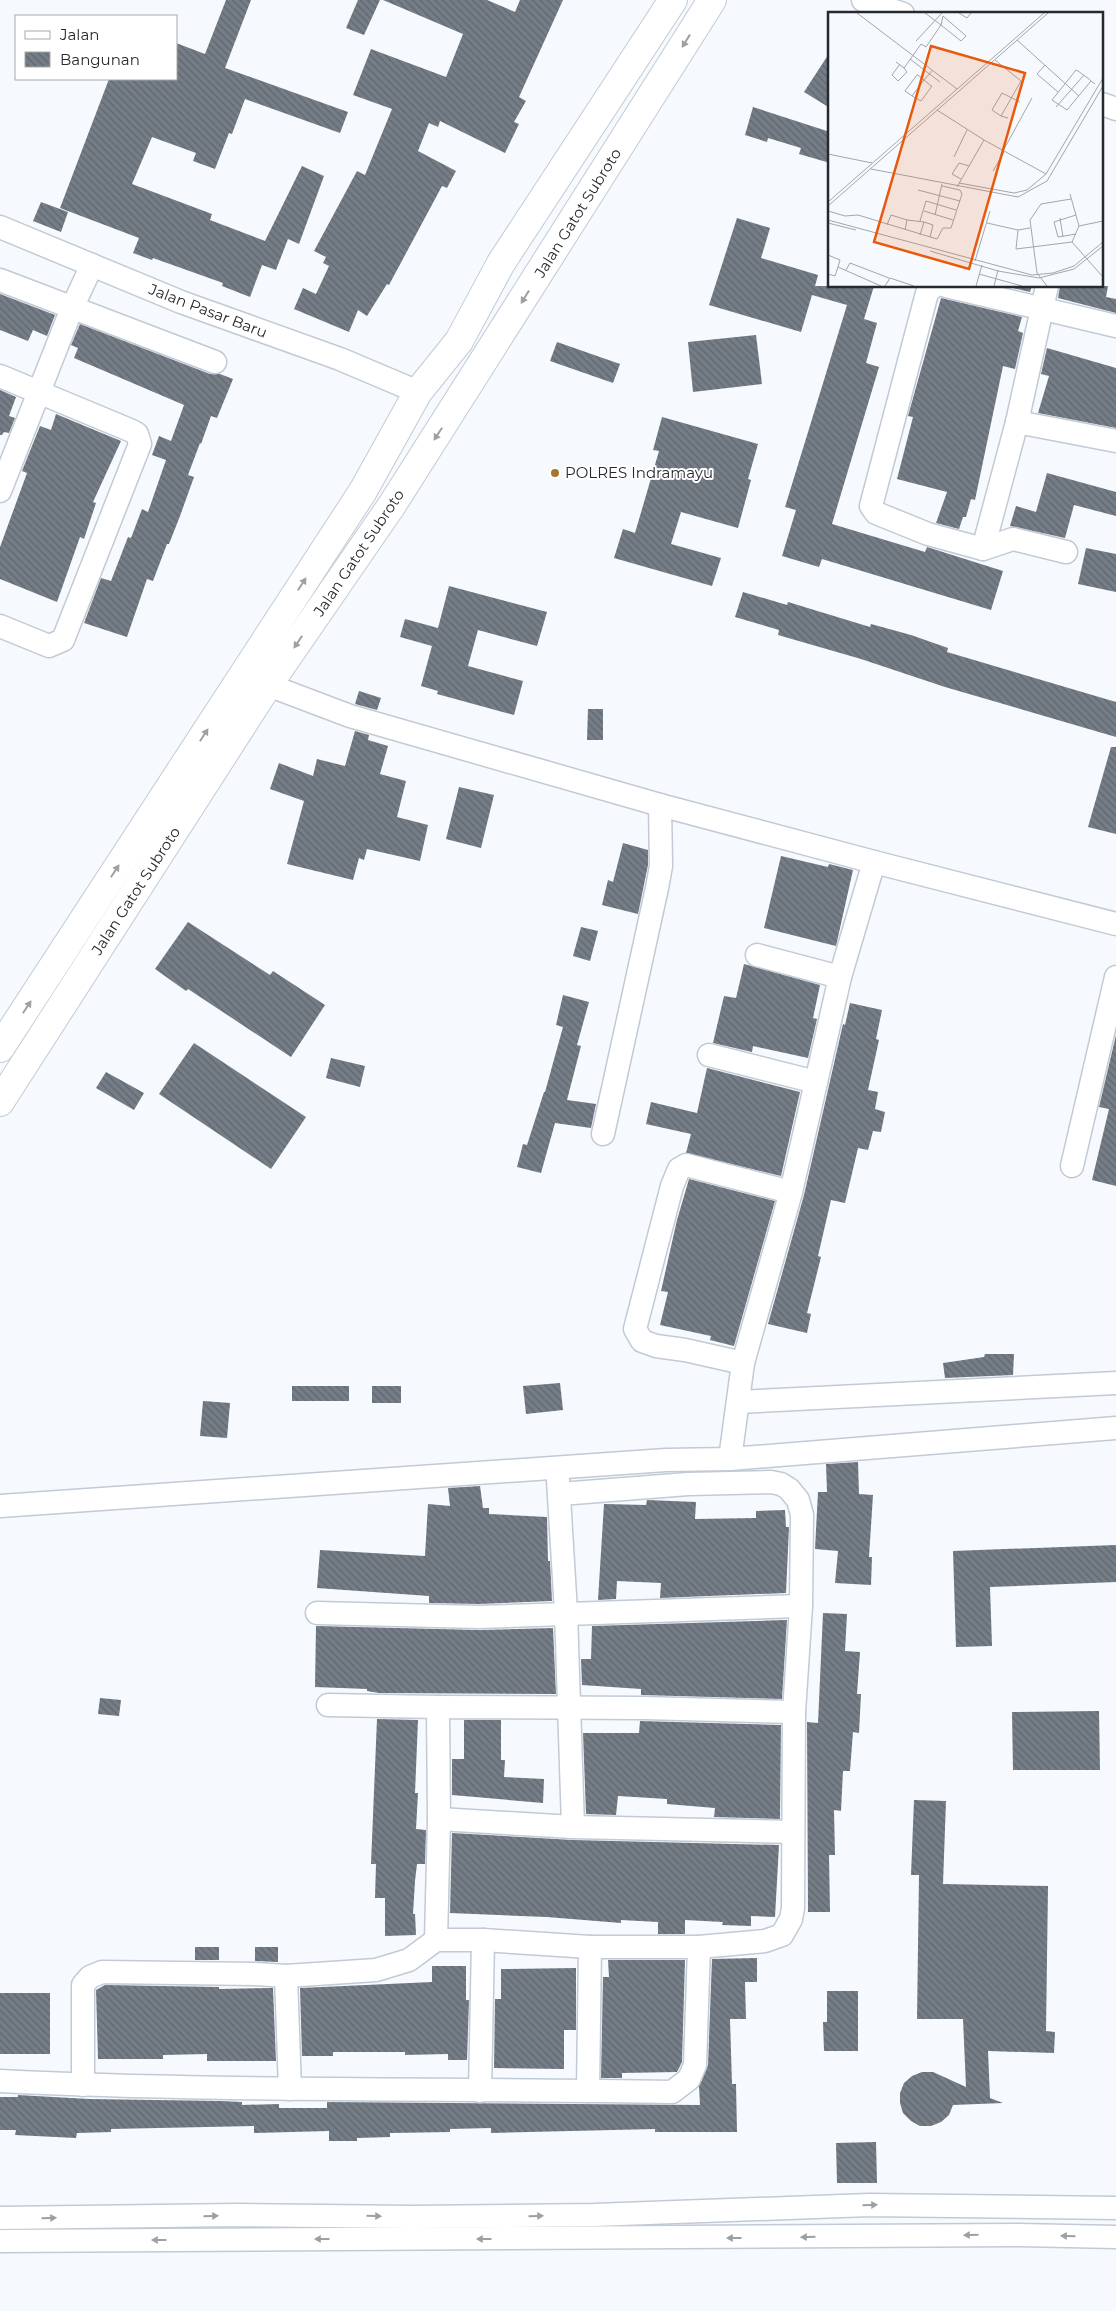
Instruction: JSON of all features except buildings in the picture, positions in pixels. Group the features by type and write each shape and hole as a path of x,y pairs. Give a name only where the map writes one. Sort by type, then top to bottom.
{"street":[{"name":"Jalan Gatot Subroto","path":"0,1048 363,491 418,392 459,341 501,263 673,0"},
{"name":"Jalan Gatot Subroto","path":"0,1102 268,685 392,505 712,0"},
{"path":"863,0 897,12"},
{"path":"1104,105 1116,109"},
{"name":"Jalan Pasar Baru","path":"0,227 180,302 340,359 418,392"},
{"path":"0,491 72,308 92,265"},
{"path":"0,280 215,362"},
{"path":"932,288 927,292 871,506 876,513 928,534 983,550 1013,539 1066,552"},
{"path":"955,288 1116,326"},
{"path":"983,550 1018,422 1040,308 1046,288"},
{"path":"0,376 132,431 139,439 139,448 63,640 49,646 0,626"},
{"path":"1018,422 1116,441"},
{"path":"268,685 350,716 660,805 1116,924"},
{"path":"604,1134 661,866 660,805"},
{"path":"730,1455 743,1363 791,1192 840,977 874,862"},
{"path":"758,954 840,977"},
{"path":"1072,1166 1116,977"},
{"path":"709,1055 816,1082"},
{"path":"743,1363 685,1350 656,1346 642,1341 637,1335 635,1329 672,1186 679,1168 686,1165 791,1192"},
{"path":"738,1407 1116,1383"},
{"path":"0,1506 557,1469 1116,1428"},
{"path":"557,1469 566,1612 573,1827"},
{"path":"83,2085 83,1985 96,1974 102,1972 237,1973 286,1976 376,1970 409,1960 436,1940 483,1940 590,1947 699,1948 766,1941 782,1935 791,1919 793,1908 794,1712 801,1606 802,1515 798,1500 789,1489 781,1484 771,1482 688,1484 560,1494"},
{"path":"317,1613 479,1617 566,1612 801,1606"},
{"path":"328,1705 644,1708 794,1712"},
{"path":"436,1940 439,1819 438,1707"},
{"path":"439,1819 573,1827 793,1832"},
{"path":"480,2091 483,1940"},
{"path":"588,2091 590,1947"},
{"path":"0,2081 83,2085 290,2089 672,2092 689,2080 693,2073 697,2050 699,1948"},
{"path":"286,1976 290,2089"},
{"path":"0,2218 239,2215 412,2217 594,2215 869,2205 1116,2208"},
{"path":"1019,2235 1022,2208"},
{"path":"0,2241 1019,2235 1116,2237"}],"place":[{"name":"POLRES Indramayu","path":"555,473"}]}
